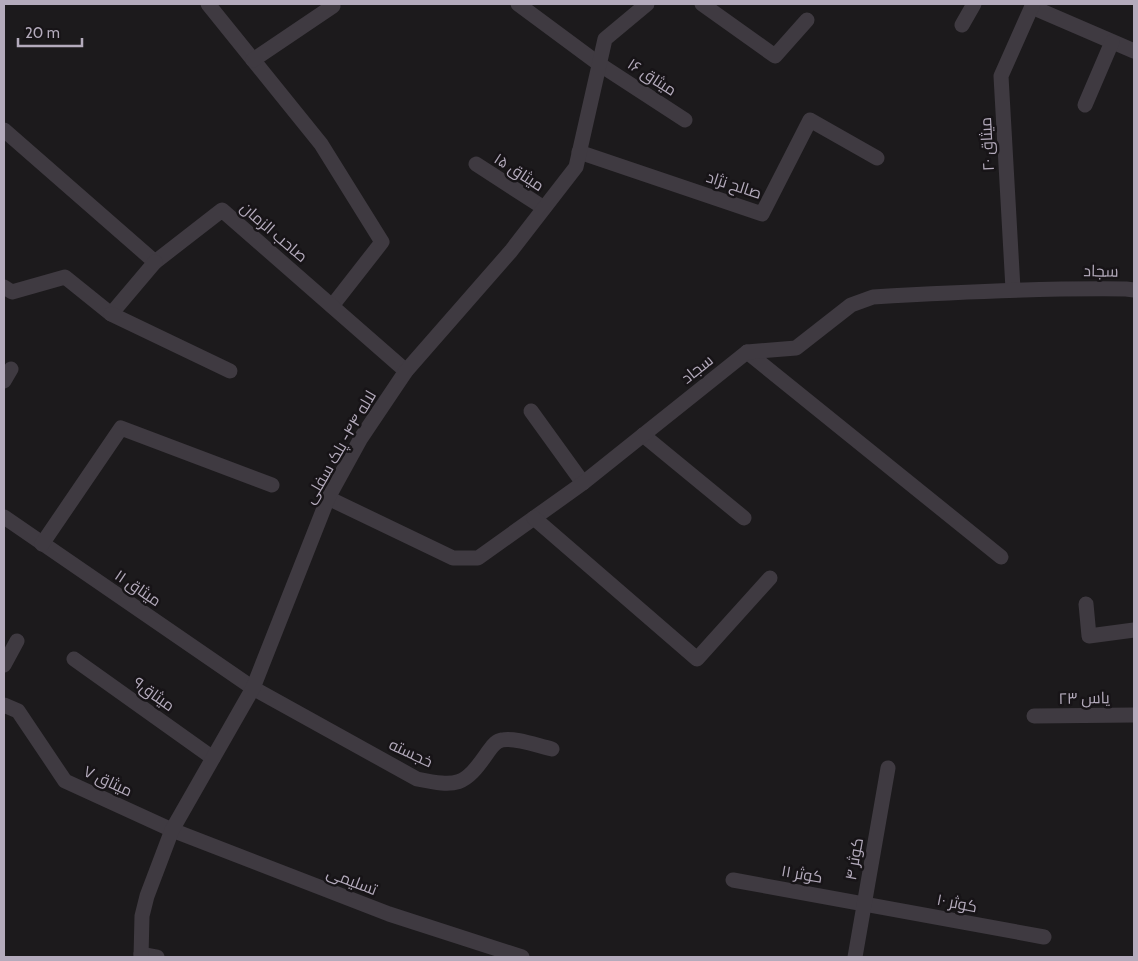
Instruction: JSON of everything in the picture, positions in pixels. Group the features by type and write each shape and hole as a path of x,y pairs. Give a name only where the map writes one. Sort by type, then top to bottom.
{"street":[{"path":"208,4 321,144 382,242 332,306"},
{"path":"254,60 332,6 331,4"},
{"name":"میثاق ۱۶","path":"518,4 599,64 685,120"},
{"name":"لاله ۴۴- پلک سفلی","path":"141,956 142,916 147,896 172,830 252,688 328,498 361,438 406,371 511,251 576,167 605,39 647,4"},
{"path":"702,4 775,56 807,20"},
{"path":"962,25 974,4"},
{"path":"1032,5 1134,51"},
{"name":"میثاق ۲۰","path":"1013,289 1001,76 1032,5"},
{"path":"1085,106 1112,42"},
{"name":"صالح نژاد","path":"579,152 762,214 810,120 877,158"},
{"path":"4,130 155,262 111,314"},
{"name":"میثاق ۱۵","path":"476,164 544,208"},
{"name":"صاحب الزمان","path":"155,262 222,210 406,371"},
{"path":"4,287 12,292 65,277 111,314 230,372"},
{"name":"سجاد","path":"328,498 453,558 478,558 582,483 747,352 796,348 851,305 873,298 1013,289 1091,288 1134,290"},
{"path":"747,352 1001,557"},
{"path":"531,411 582,483"},
{"path":"42,544 121,428 272,485"},
{"path":"643,435 744,518"},
{"name":"میثاق ۱۱","path":"4,517 252,688"},
{"path":"534,518 696,659 770,578"},
{"path":"1086,604 1089,636 1134,630"},
{"path":"4,665 17,641"},
{"name":"میثاق۹","path":"74,659 213,758"},
{"name":"خجسته","path":"252,688 417,779 446,785 461,782 475,772 495,743 501,740 510,739 552,749"},
{"name":"میثاق ۷","path":"4,705 18,711 65,781 172,830"},
{"name":"یاس ۲۳","path":"1034,716 1134,715"},
{"name":"کوثر ۴","path":"855,957 888,768"},
{"name":"تسلیمی","path":"172,830 389,914 522,957"},
{"name":"کوثر ۱۱","path":"733,880 864,904"},
{"name":"کوثر ۱۰","path":"864,904 1044,937"},
{"path":"141,956 157,957"}]}
